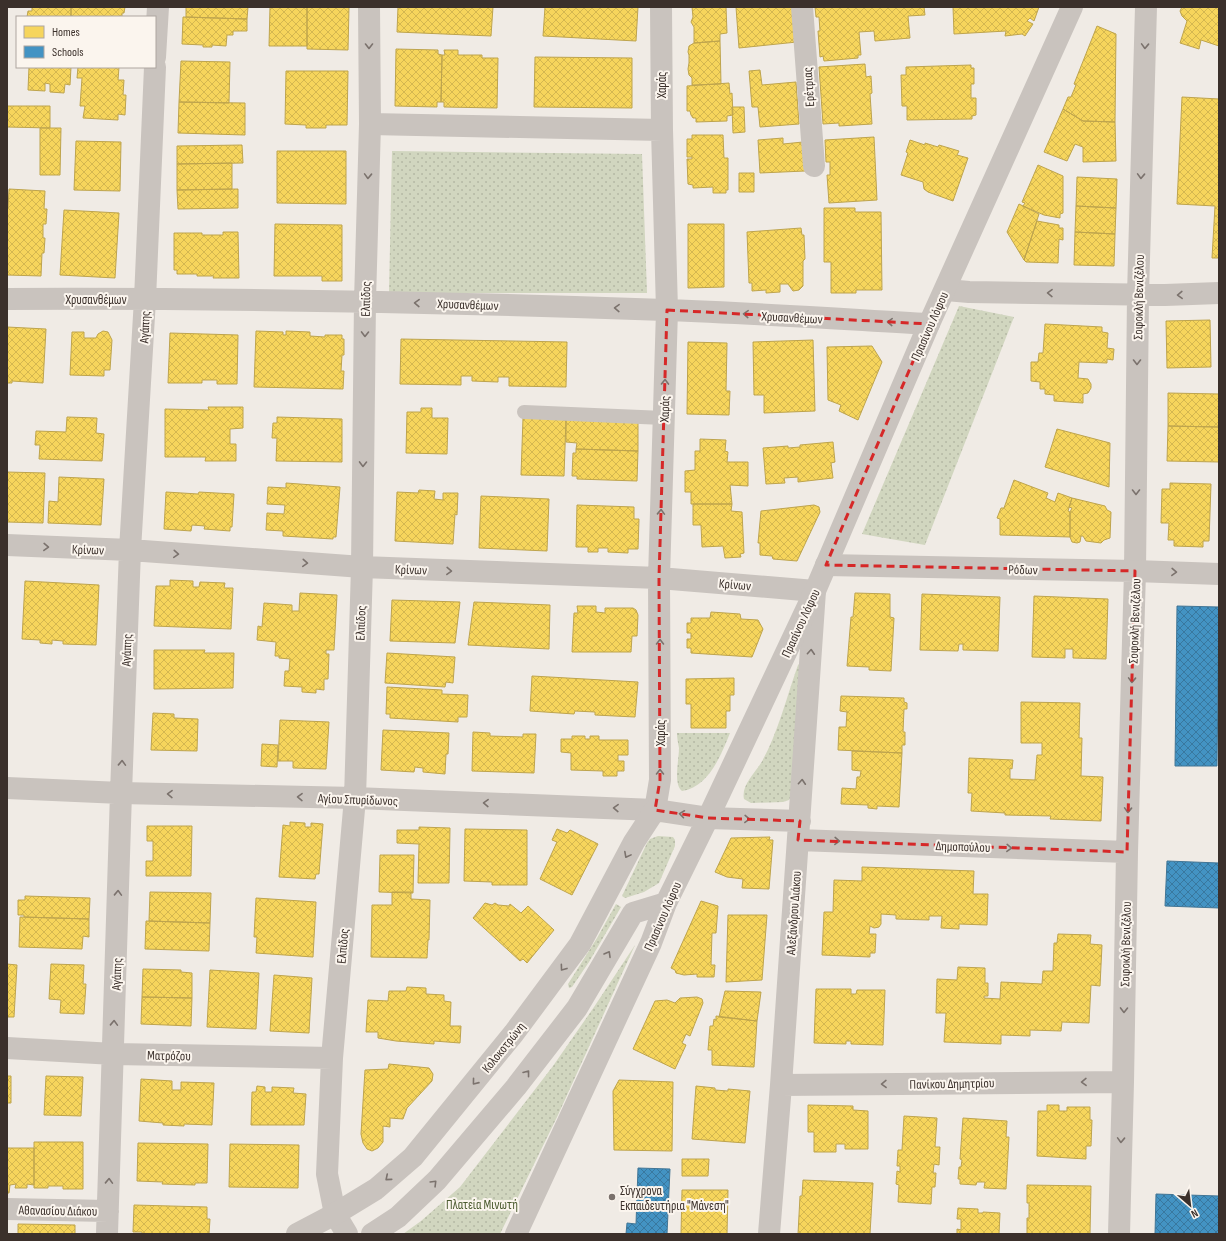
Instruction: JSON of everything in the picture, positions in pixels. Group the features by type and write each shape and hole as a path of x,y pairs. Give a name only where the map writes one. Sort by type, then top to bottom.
{"street":[{"path":"156,40 158,7"},
{"name":"Ελπίδος","path":"347,1234 335,1214 327,1174 332,1058 355,798 362,567 365,301 370,124 369,7"},
{"name":"Χαράς","path":"655,810 660,780 659,578 667,310 662,130 661,7"},
{"name":"Ερέτριας","path":"802,7 814,166"},
{"name":"Πρασίνου Λόφου","path":"516,1234 651,943 666,904 815,591 929,324 946,290 1072,7"},
{"name":"Σοφοκλή Βενιζέλου","path":"1119,1234 1127,852 1135,571 1138,295 1146,7"},
{"name":"Αγάπης","path":"107,1234 130,550 145,299 154,68"},
{"path":"370,124 662,130"},
{"path":"946,290 968,292 1138,295 1219,293"},
{"name":"Χρυσανθέμων","path":"7,299 365,301 667,310 929,324"},
{"name":"Κρίνων","path":"7,546 130,550 362,567 659,578 815,591"},
{"name":"Ρόδων","path":"826,565 1219,574"},
{"name":"Αλεξάνδρου Διάκου","path":"769,1234 781,1085 815,591"},
{"name":"Αγίου Σπυρίδωνος","path":"7,788 355,798 655,810 708,818"},
{"name":"Κολοκοτρώνη","path":"297,1234 335,1214 376,1188 413,1157 514,1034 580,944 634,842 655,810"},
{"name":"Δημοπούλου","path":"708,818 799,830 1127,852"},
{"path":"372,1234 398,1217 437,1180 516,1087 577,1008 633,913 666,904"},
{"name":"Ματρόζου","path":"7,1048 114,1054 332,1058"},
{"name":"Πανίκου Δημητρίου","path":"781,1085 1123,1082"},
{"name":"Αθανασίου Διάκου","path":"7,1209 108,1211"}],"lane":[{"path":"524,412 664,418"}],"highlighted area":[{"path":"667,310 929,324 826,565 1135,571 1127,852 798,840 800,821 708,818 655,810 660,780 659,578"}],"green space":[{"path":"392,151 642,154 647,293 389,293"},
{"path":"959,306 1014,317 925,545 862,534"},
{"path":"801,662 792,794 789,800 783,802 751,803 744,799 744,789 761,763 772,741 798,665"},
{"path":"677,733 730,733 718,760 707,777 700,783 682,791 679,788 677,777 679,748"},
{"path":"658,836 673,837 675,840 675,846 659,883 644,892 625,898 622,896 647,843 650,839"},
{"path":"616,904 621,907 589,962 572,987 569,988 568,984 597,938"},
{"name":"Πλατεία Μινωτή","path":"635,945 558,1115 500,1234 403,1234 421,1221 460,1187 553,1066"}],"building: Homes":[{"path":"32,7 71,7 71,16 27,16 28,11 32,11"},
{"path":"71,7 125,7 122,16 71,16"},
{"path":"186,7 248,7 247,19 186,17"},
{"path":"270,7 307,7 307,46 269,46"},
{"path":"307,7 349,7 348,50 307,49"},
{"path":"398,7 493,7 491,36 397,32"},
{"path":"545,7 638,7 636,41 543,36"},
{"path":"692,7 726,7 727,33 720,34 720,41 694,43 694,27 691,22 693,17"},
{"path":"736,7 794,7 797,42 739,48"},
{"path":"815,7 924,7 925,15 908,16 910,38 875,41 874,31 859,32 861,55 858,55 858,58 824,61 823,56 820,57 818,31 820,31 819,17 816,17"},
{"path":"953,7 1039,7 1034,21 1030,18 1027,21 1033,24 1025,36 1022,34 1005,36 1006,31 954,34"},
{"path":"1182,7 1219,7 1219,46 1201,40 1199,49 1180,43 1187,21 1182,16 1180,11"},
{"path":"183,17 247,19 247,31 233,31 233,35 227,35 226,46 212,45 212,47 203,47 203,45 182,44"},
{"path":"1097,26 1116,34 1115,122 1083,121 1063,109 1068,97 1071,97 1076,85 1074,84"},
{"path":"720,41 721,84 692,85 692,78 689,75 688,69 689,46 694,43"},
{"path":"396,49 438,50 438,54 442,55 441,102 437,102 437,107 395,106"},
{"path":"444,50 458,50 458,55 482,55 482,58 498,58 497,108 444,107 444,102 441,102 442,55 445,55"},
{"path":"535,57 632,58 632,108 534,107"},
{"path":"181,61 230,62 229,103 179,102"},
{"path":"865,64 866,77 871,76 872,93 870,94 872,124 839,126 839,123 823,124 819,67"},
{"path":"971,65 971,68 974,68 974,84 971,84 971,98 976,98 976,115 972,116 972,119 907,120 907,106 902,106 901,75 906,75 906,67"},
{"path":"29,68 71,68 70,85 65,84 64,93 50,92 50,84 45,83 45,91 28,90"},
{"path":"78,68 119,68 118,80 124,80 123,95 126,95 125,115 118,114 118,120 83,118 85,106 80,106 82,78 77,78"},
{"path":"760,70 762,85 796,82 799,124 760,127 758,107 752,107 749,71"},
{"path":"286,71 348,71 347,125 326,125 326,128 306,128 306,125 285,124"},
{"path":"729,83 730,94 732,93 733,115 727,116 727,121 696,122 696,118 693,118 690,111 687,111 687,86"},
{"path":"1182,97 1219,99 1219,258 1212,258 1215,206 1177,204"},
{"path":"179,102 245,103 245,135 178,133"},
{"path":"7,106 50,106 50,128 7,127"},
{"path":"732,107 744,107 745,132 733,133"},
{"path":"1063,109 1083,121 1115,122 1116,161 1083,162 1083,147 1075,144 1067,161 1044,152"},
{"path":"40,128 61,128 60,175 40,175"},
{"path":"692,135 723,135 724,158 728,158 728,190 726,190 726,193 713,193 713,187 693,188 693,185 688,184 687,159 692,159 692,157 687,157 687,139 692,139"},
{"path":"874,137 877,200 829,203 827,175 830,175 830,162 826,162 825,140"},
{"path":"783,138 783,144 803,142 805,171 760,173 758,140"},
{"path":"910,140 925,145 925,143 938,147 939,145 959,151 957,155 968,158 953,201 928,192 924,189 923,182 901,175 908,153 906,152"},
{"path":"76,141 121,142 120,191 74,190"},
{"path":"242,145 243,163 177,164 177,146"},
{"path":"277,151 346,151 346,204 277,203"},
{"path":"232,163 232,189 177,190 177,164"},
{"path":"1038,165 1063,176 1063,213 1060,214 1060,218 1044,215 1023,206 1025,203 1022,202"},
{"path":"739,173 754,173 754,192 739,192"},
{"path":"1077,177 1117,179 1116,208 1076,206"},
{"path":"9,189 45,191 44,209 47,209 46,224 43,224 43,238 45,238 44,253 42,253 41,276 7,275 7,208"},
{"path":"238,189 238,208 178,209 177,190"},
{"path":"1019,204 1039,214 1024,260 1007,232"},
{"path":"1076,206 1116,208 1115,234 1075,232"},
{"path":"824,208 855,208 855,212 881,212 882,290 856,290 856,293 831,293 831,262 824,262"},
{"path":"64,210 119,213 115,278 60,275"},
{"path":"1037,221 1059,225 1059,228 1063,228 1063,240 1059,239 1058,263 1026,262 1024,260"},
{"path":"275,224 342,225 342,281 322,281 322,276 274,276"},
{"path":"688,224 724,224 724,287 688,288"},
{"path":"801,228 802,235 804,235 805,259 803,261 803,286 799,290 793,291 788,284 780,284 780,292 766,293 766,290 752,291 752,283 749,283 747,232"},
{"path":"223,232 238,232 239,278 213,278 214,276 177,274 177,270 174,270 174,233 223,235"},
{"path":"1075,232 1115,234 1114,266 1074,265"},
{"path":"1210,320 1211,367 1167,368 1166,321"},
{"path":"1045,324 1102,327 1102,332 1108,333 1107,348 1114,349 1113,360 1107,359 1107,363 1079,362 1078,378 1088,379 1091,384 1091,388 1088,393 1083,394 1083,403 1054,401 1054,395 1045,394 1045,389 1040,389 1040,382 1031,381 1031,362 1038,362 1039,353 1043,353"},
{"path":"7,327 46,329 43,383 12,381 12,383 7,383"},
{"path":"103,331 108,332 112,340 110,370 104,370 104,376 70,375 72,332 84,332 84,338 96,338 98,334"},
{"path":"256,331 283,332 283,335 286,335 286,331 310,332 310,336 325,337 325,335 342,335 342,339 344,339 344,355 342,355 341,371 344,371 343,389 254,387"},
{"path":"170,333 238,335 237,384 217,384 217,380 202,380 202,383 168,383"},
{"path":"401,339 567,342 566,387 509,386 509,377 498,377 498,382 472,381 472,376 461,376 461,385 400,384"},
{"path":"813,340 815,411 764,413 764,395 754,395 753,342"},
{"path":"688,342 727,343 726,391 730,391 729,415 687,414"},
{"path":"872,346 882,362 858,420 839,411 841,405 828,400 827,347"},
{"path":"1168,393 1219,394 1219,427 1168,426"},
{"path":"208,407 243,407 243,428 230,429 230,444 236,444 236,461 205,461 206,457 165,457 165,409 209,410"},
{"path":"421,408 432,408 432,418 448,418 447,454 406,453 407,412 421,412"},
{"path":"67,417 97,418 96,433 104,434 102,461 39,459 40,445 35,445 36,431 66,432"},
{"path":"277,417 342,419 342,462 276,461 277,438 272,438 273,423 277,423"},
{"path":"523,418 566,419 564,476 521,475"},
{"path":"566,419 638,421 638,451 576,449 577,443 566,442"},
{"path":"1168,426 1219,427 1219,462 1167,461"},
{"path":"1057,429 1110,443 1109,487 1045,467"},
{"path":"700,439 726,440 725,451 728,452 727,462 748,462 748,486 730,485 732,504 691,504 691,492 685,492 685,471 695,470 695,451 700,451"},
{"path":"833,442 835,462 831,463 833,478 798,482 798,477 784,478 785,483 766,484 763,448 788,446 788,448 800,447 800,445"},
{"path":"576,449 638,451 637,481 577,479 577,476 572,476 573,453 576,453"},
{"path":"7,472 45,473 43,523 7,522"},
{"path":"59,477 104,479 101,525 48,523 49,501 58,502"},
{"path":"1014,480 1048,493 1046,498 1055,502 1058,493 1072,498 1068,511 1070,512 1070,537 1000,535 1000,519 997,518 1001,508 1004,508"},
{"path":"286,483 340,487 336,537 333,537 333,539 283,536 283,531 266,530 267,513 284,514 285,505 267,504 268,487 286,488"},
{"path":"1170,483 1211,484 1209,541 1203,541 1203,547 1174,546 1174,540 1168,540 1169,523 1161,523 1162,489 1170,489"},
{"path":"419,490 435,491 434,499 443,500 443,493 458,493 453,544 395,541 397,492 418,493"},
{"path":"166,492 234,494 232,527 230,527 230,531 204,529 205,526 192,525 191,531 164,529"},
{"path":"481,496 549,499 547,551 479,548"},
{"path":"1072,498 1105,506 1107,510 1111,512 1110,538 1101,543 1086,541 1083,536 1081,536 1080,542 1072,542 1070,537 1070,512 1072,508 1069,507"},
{"path":"693,504 732,504 731,511 742,512 744,553 740,554 741,557 725,558 723,546 702,547 701,525 693,525"},
{"path":"577,505 634,507 634,519 639,519 638,549 628,549 628,553 608,552 608,548 598,548 598,552 588,552 588,547 576,547"},
{"path":"814,505 819,507 820,512 797,561 773,559 772,556 760,555 760,543 758,543 761,511"},
{"path":"170,580 193,581 193,587 199,587 200,582 225,583 224,588 233,588 231,629 154,626 156,586 170,586"},
{"path":"25,581 99,585 96,645 63,644 63,641 52,640 52,644 40,643 40,640 22,639"},
{"path":"300,593 337,595 334,650 326,650 326,654 329,654 328,679 324,679 324,690 316,689 316,693 302,692 302,687 284,686 285,671 289,671 290,659 275,656 276,642 257,640 258,626 262,627 264,603 292,605 292,611 299,611"},
{"path":"855,593 890,594 890,617 894,618 891,671 869,670 869,667 847,666 851,617 853,617"},
{"path":"922,594 1000,597 998,651 963,650 963,644 959,644 958,651 920,650"},
{"path":"1034,596 1108,599 1106,659 1073,658 1073,649 1065,649 1065,658 1032,657"},
{"path":"392,600 460,602 455,643 390,641"},
{"path":"474,602 550,605 549,649 468,645"},
{"path":"577,606 596,606 596,612 605,613 605,608 633,608 636,610 638,615 637,636 632,636 631,652 572,652 574,613 578,613"},
{"path":"711,612 740,614 741,619 758,620 763,629 752,657 691,653 691,648 687,648 687,639 691,639 691,633 687,633 687,623 691,623 691,618 710,618"},
{"path":"154,650 205,650 204,653 234,653 233,688 154,689"},
{"path":"387,653 455,657 453,683 446,682 445,687 385,683"},
{"path":"532,676 638,682 635,717 595,715 595,712 575,711 574,714 530,711"},
{"path":"734,678 734,695 730,695 730,711 726,711 726,728 691,728 691,704 686,704 686,679"},
{"path":"387,687 442,690 442,694 468,695 467,717 458,717 458,722 390,718 390,714 386,714"},
{"path":"841,696 904,698 904,702 907,703 907,709 904,709 903,732 905,732 905,745 902,745 902,753 838,750 839,727 846,727 847,712 840,711"},
{"path":"1021,702 1080,703 1079,738 1082,738 1081,776 1103,777 1101,821 1050,819 1051,816 1005,815 1005,813 971,811 972,793 968,793 969,758 1013,760 1012,769 1010,768 1010,779 1035,780 1037,755 1042,755 1042,743 1021,743"},
{"path":"153,713 174,714 174,718 198,719 197,751 151,750"},
{"path":"280,720 329,722 326,769 293,768 293,761 278,761"},
{"path":"383,730 449,733 445,774 423,772 423,768 415,767 414,772 381,770"},
{"path":"473,732 490,733 490,736 523,737 523,734 536,734 534,773 472,771"},
{"path":"572,736 585,736 585,739 590,739 590,736 599,736 599,740 628,740 628,755 618,755 618,761 624,761 624,771 617,771 617,776 603,776 603,771 571,770 571,753 561,752 561,739 572,739"},
{"path":"262,744 278,745 277,767 261,766"},
{"path":"852,751 902,753 899,807 877,806 877,809 868,808 868,805 841,804 842,788 856,789 857,777 860,777 861,771 852,770"},
{"path":"290,822 305,823 305,827 311,827 311,823 323,824 319,874 316,874 315,879 279,877 283,825 290,826"},
{"path":"147,826 192,826 191,876 146,876 146,861 153,861 153,841 147,841"},
{"path":"419,827 450,828 449,883 418,883 419,844 397,843 397,830 419,830"},
{"path":"465,829 527,830 527,885 492,885 492,882 464,881"},
{"path":"557,829 567,833 570,830 598,844 572,895 540,879 557,842 552,840"},
{"path":"770,837 769,840 773,840 769,889 742,888 743,879 727,877 715,872 731,838"},
{"path":"380,855 414,855 413,893 379,892"},
{"path":"862,867 974,871 973,894 988,894 987,925 959,924 959,929 941,928 942,916 929,916 929,920 896,919 896,915 881,914 881,924 879,927 874,928 870,926 869,934 876,934 875,953 870,953 870,957 822,955 824,912 833,912 834,880 862,881"},
{"path":"150,892 211,893 210,923 149,921"},
{"path":"392,892 411,892 411,899 430,900 427,958 371,957 372,905 392,905"},
{"path":"25,896 90,898 89,919 24,917 24,915 18,915 18,900 25,900"},
{"path":"256,898 316,902 313,957 256,953 257,937 254,937"},
{"path":"701,901 718,906 716,933 712,933 711,965 715,965 714,977 697,977 697,974 684,975 676,973 675,970 671,968"},
{"path":"485,903 492,905 495,903 498,905 509,906 510,904 521,913 528,906 554,930 527,963 523,959 520,961 473,918"},
{"path":"728,915 767,915 762,980 726,982"},
{"path":"20,917 89,919 89,937 83,936 82,949 19,947"},
{"path":"146,921 210,923 209,951 145,949"},
{"path":"1058,934 1091,935 1090,944 1102,945 1100,986 1091,985 1089,1023 1062,1022 1061,1031 1030,1030 1030,1036 1001,1035 1001,1044 944,1042 946,1013 936,1013 937,979 957,980 958,967 985,968 985,983 988,983 988,996 984,996 984,998 1000,999 1001,982 1042,984 1043,971 1053,971 1054,943 1057,943"},
{"path":"7,964 17,965 14,1017 7,1017"},
{"path":"51,964 84,965 83,984 86,984 84,1014 60,1013 61,1000 49,999"},
{"path":"143,969 181,970 181,972 192,973 192,998 142,997"},
{"path":"210,970 259,973 256,1029 207,1027"},
{"path":"274,975 312,978 309,1033 270,1031"},
{"path":"407,987 426,988 426,994 444,995 444,1001 451,1002 450,1026 461,1026 460,1043 434,1041 434,1044 396,1041 378,1038 378,1032 366,1032 368,1000 388,1001 389,991 406,991"},
{"path":"816,989 851,989 851,994 856,994 857,990 885,990 883,1045 851,1044 851,1041 846,1041 846,1044 814,1043"},
{"path":"725,991 761,992 757,1021 719,1017"},
{"path":"142,997 192,998 191,1026 141,1024"},
{"path":"697,997 702,999 703,1003 690,1036 686,1034 682,1043 686,1045 675,1069 633,1049 655,1001 667,1000 675,1003 680,998"},
{"path":"716,1016 757,1021 754,1067 712,1065 712,1050 708,1050 710,1026 713,1026"},
{"path":"389,1064 429,1068 433,1074 432,1081 407,1108 403,1119 390,1118 390,1127 383,1126 383,1142 378,1148 372,1151 367,1149 363,1143 361,1134 365,1070 388,1069"},
{"path":"7,1076 11,1076 11,1103 7,1103"},
{"path":"46,1076 83,1077 81,1116 44,1115"},
{"path":"141,1079 172,1081 172,1090 181,1090 181,1082 214,1083 212,1125 163,1125 163,1123 139,1121"},
{"path":"619,1080 673,1082 672,1151 614,1150 613,1091"},
{"path":"257,1086 265,1087 265,1092 272,1092 272,1087 294,1088 293,1093 306,1094 304,1125 251,1125 252,1092 256,1092"},
{"path":"696,1086 715,1088 715,1090 728,1091 728,1089 750,1091 745,1143 692,1139"},
{"path":"808,1105 853,1106 853,1110 868,1111 868,1149 845,1149 845,1144 836,1144 836,1152 814,1152 814,1132 808,1132"},
{"path":"1047,1105 1059,1105 1059,1111 1067,1111 1067,1107 1090,1107 1090,1120 1092,1120 1091,1146 1086,1146 1086,1159 1037,1156 1038,1111 1047,1111"},
{"path":"904,1116 937,1118 935,1147 940,1147 939,1165 934,1164 933,1173 936,1173 935,1187 932,1187 931,1204 898,1202 899,1185 896,1184 897,1171 900,1172 900,1166 897,1166 898,1150 902,1150"},
{"path":"963,1118 1007,1121 1006,1137 1009,1137 1006,1189 984,1188 985,1182 977,1182 976,1185 960,1184 960,1179 958,1179 959,1167 961,1167 962,1160 960,1159"},
{"path":"34,1142 83,1142 83,1189 63,1189 63,1186 34,1188"},
{"path":"138,1143 208,1144 207,1183 195,1183 195,1185 162,1184 163,1182 137,1181"},
{"path":"230,1144 299,1145 298,1188 229,1187"},
{"path":"7,1148 34,1148 34,1185 27,1184 27,1188 15,1188 16,1184 10,1185 9,1193 7,1193"},
{"path":"682,1159 709,1159 708,1176 682,1176"},
{"path":"803,1180 873,1183 870,1234 798,1234 800,1196 802,1196"},
{"path":"1027,1185 1091,1186 1090,1234 1027,1234 1029,1203 1027,1203"},
{"path":"682,1190 728,1190 727,1234 681,1234"},
{"path":"134,1205 207,1207 207,1219 210,1219 209,1234 142,1234 142,1232 133,1232"},
{"path":"958,1208 978,1209 978,1213 1000,1213 999,1234 957,1234 957,1229 961,1230 961,1219 957,1219"},
{"path":"18,1224 75,1225 75,1234 18,1234"}],"building: Schools":[{"path":"1177,606 1219,607 1217,766 1175,766"},
{"path":"1167,861 1219,863 1219,908 1165,906"},
{"path":"638,1168 670,1169 667,1234 626,1234 627,1223 636,1224"},
{"path":"1156,1194 1219,1196 1219,1234 1155,1234"}],"place":[{"name":"Σύγχρονα Εκπαιδευτήρια \"Μάνεση\"","path":"612,1197"}]}
